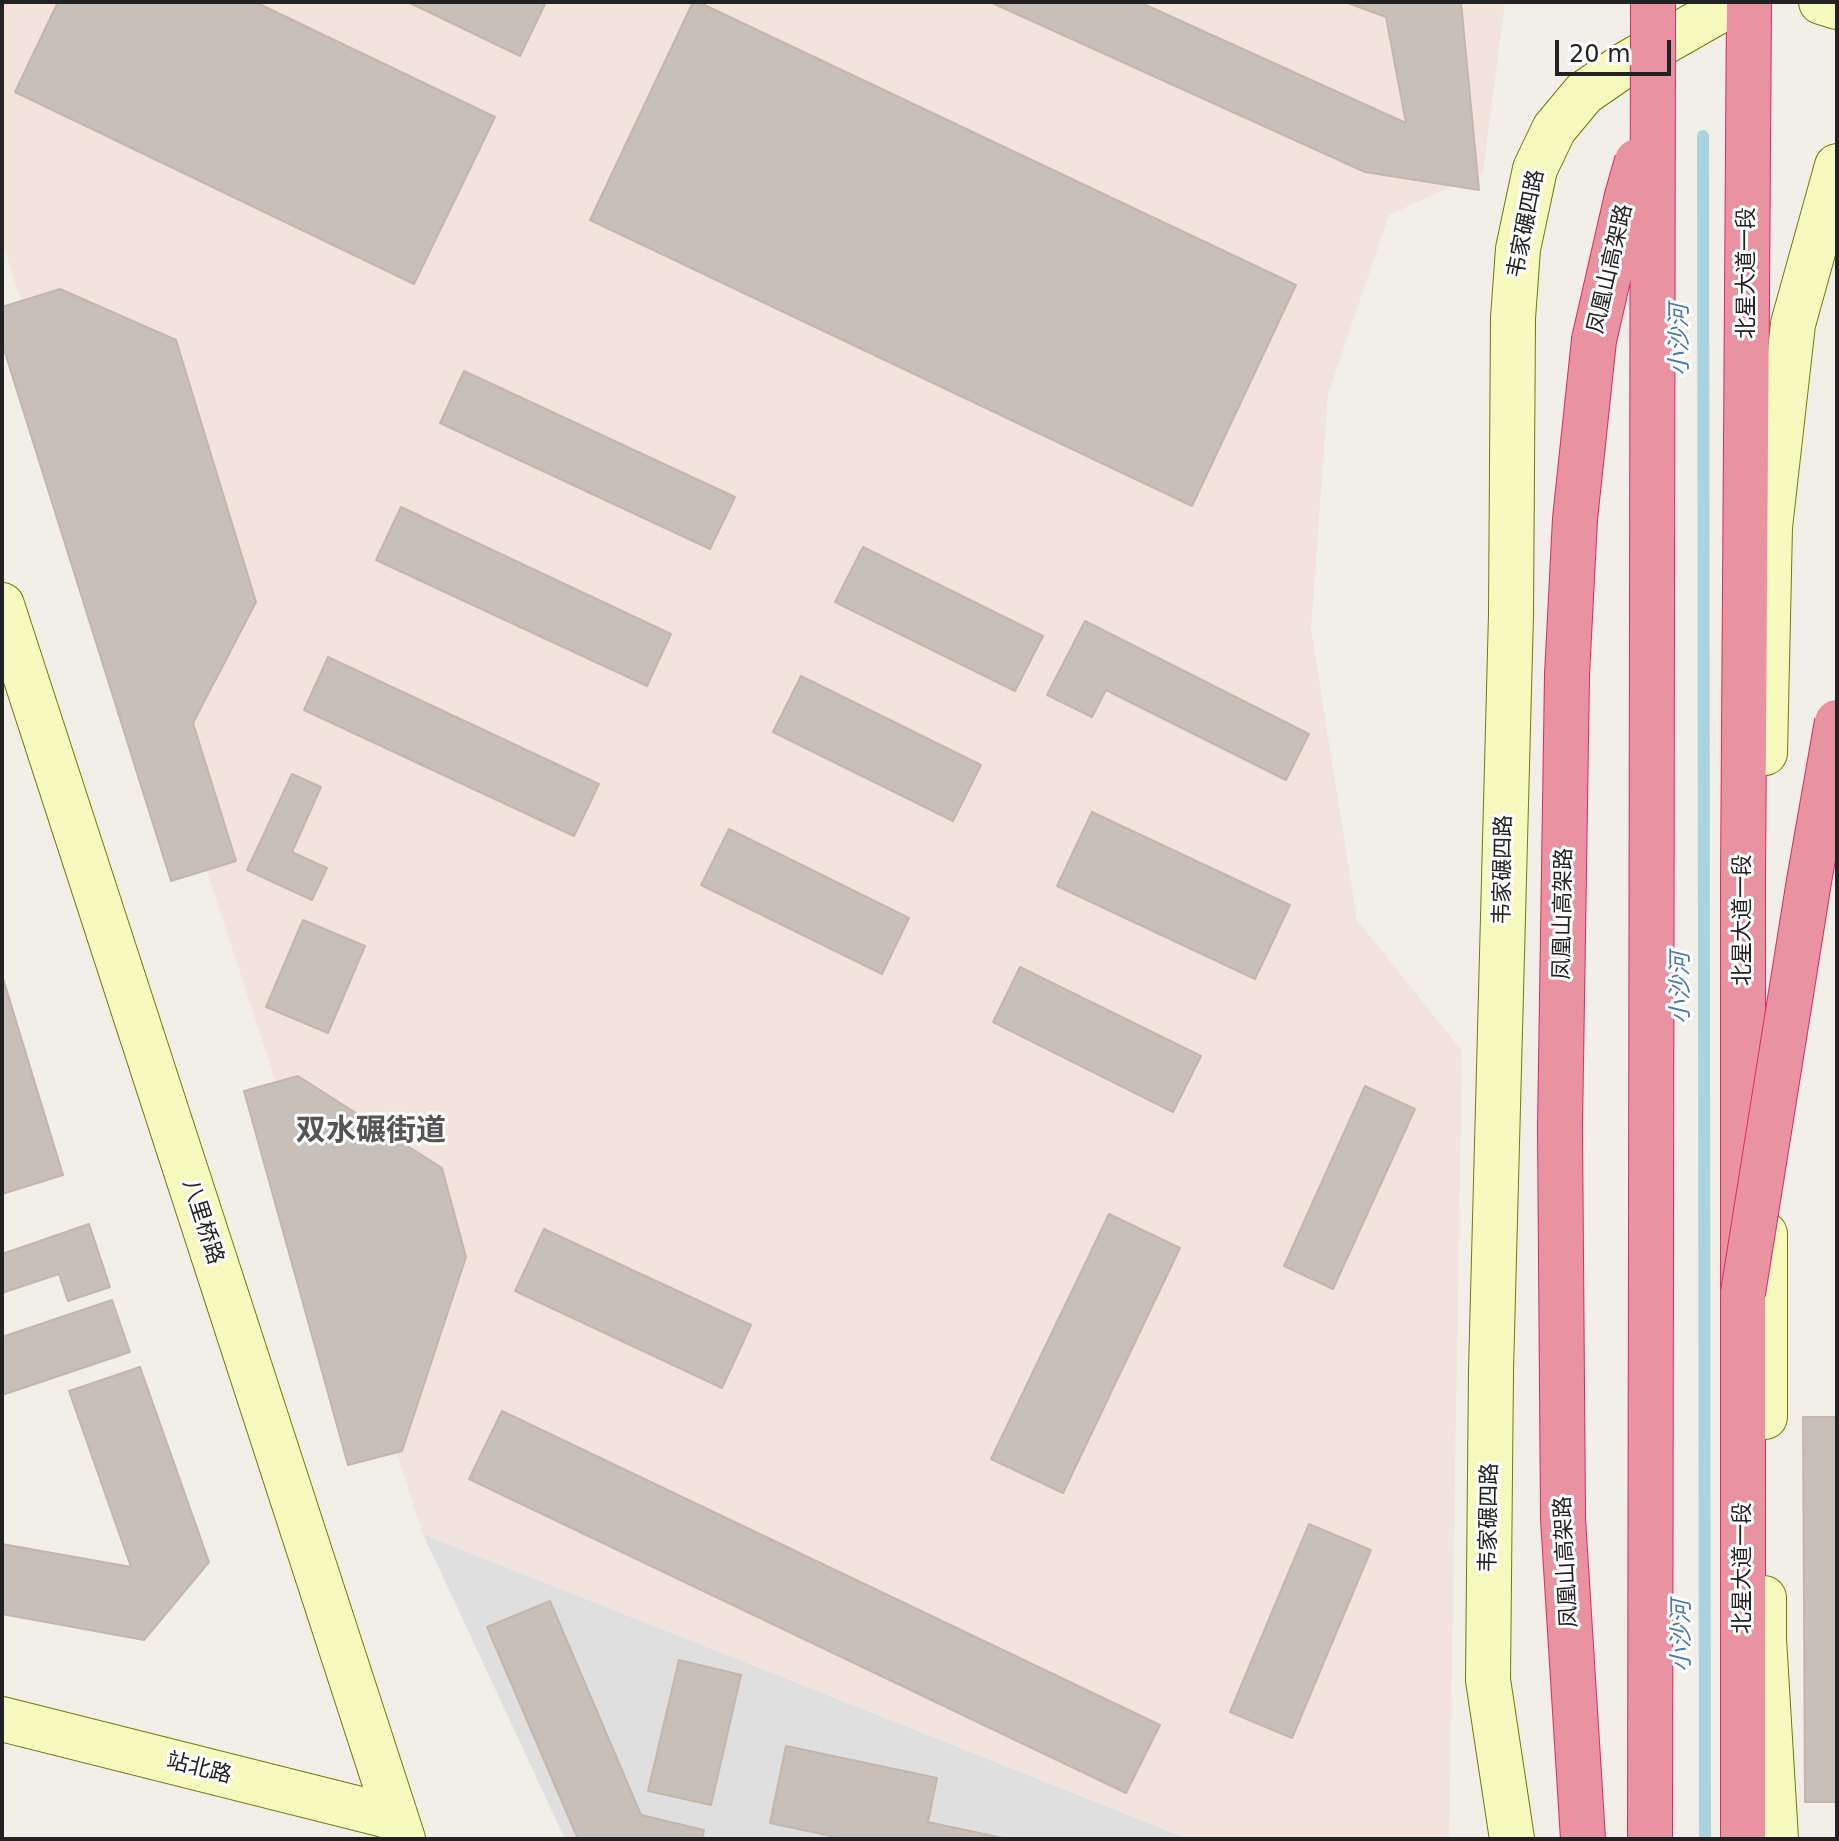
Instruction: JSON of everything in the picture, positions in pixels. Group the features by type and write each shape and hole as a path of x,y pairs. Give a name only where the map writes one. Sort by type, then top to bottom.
{"highway":[{"path":"1650,1839 1653,2"},
{"name":"凤凰山高架路","path":"1583,1839 1563,1519 1560,1143 1567,691 1575,519 1594,340 1627,196 1669,44 1686,2"},
{"name":"北星大道一段","path":"1743,1839 1743,862 1749,2"},
{"path":"1743,1293 1837,722"}],"main road":[{"name":"韦家碾四路","path":"1512,1839 1488,1680 1491,1371 1511,614 1513,318 1518,249 1535,169 1554,129 1584,93 1626,64 1735,2"},
{"path":"1821,2 1837,7"},
{"path":"1776,1839 1764,1639 1764,784 1770,527 1793,324 1837,166"},
{"name":"八里桥路","path":"2,605 399,1829"},
{"name":"站北路","path":"2,1719 399,1829"}],"shaded area":[{"path":"2,2 1505,2 1483,172 1389,215 1328,394 1311,629 1357,920 1462,1051 1449,1839 1189,1839 423,1534 2,242"},
{"path":"423,1534 1189,1839 565,1839"}],"building":[{"path":"58,2 255,2 495,117 414,284 15,92"},
{"path":"408,2 546,2 520,56"},
{"path":"693,2 1296,285 1192,506 590,220"},
{"path":"990,2 1139,2 1406,123 1386,17 1345,2 1461,2 1479,190 1365,172"},
{"path":"60,289 176,340 256,602 193,723 236,861 171,881 2,343 2,307"},
{"path":"464,371 735,497 710,549 440,423"},
{"path":"401,507 671,634 647,686 376,560"},
{"path":"863,547 1043,636 1015,691 835,602"},
{"path":"1085,621 1309,734 1286,780 1106,690 1092,717 1047,695"},
{"path":"328,657 599,784 574,836 304,710"},
{"path":"801,676 981,765 953,821 773,732"},
{"path":"292,774 321,787 292,852 327,868 312,900 247,870"},
{"path":"1092,812 1290,905 1255,979 1057,886"},
{"path":"729,829 909,918 882,974 701,885"},
{"path":"303,920 365,946 328,1033 266,1007"},
{"path":"1020,967 1201,1056 1173,1112 993,1022"},
{"path":"2,975 63,1175 2,1194"},
{"path":"298,1076 442,1168 466,1257 402,1451 348,1465 244,1091"},
{"path":"1365,1086 1415,1109 1333,1289 1284,1266"},
{"path":"1109,1214 1180,1248 1063,1493 991,1459"},
{"path":"89,1224 110,1287 68,1301 59,1274 2,1293 2,1254"},
{"path":"544,1229 751,1325 722,1388 515,1291"},
{"path":"112,1300 130,1352 2,1395 2,1337"},
{"path":"140,1367 209,1562 144,1640 2,1614 2,1544 131,1567 69,1391"},
{"path":"502,1411 1160,1725 1126,1793 469,1479"},
{"path":"1803,1417 1837,1417 1837,1802 1805,1802"},
{"path":"1309,1524 1371,1550 1292,1738 1230,1712"},
{"path":"550,1601 641,1815 704,1830 702,1839 578,1839 487,1627"},
{"path":"679,1660 741,1675 711,1805 648,1791"},
{"path":"786,1746 937,1778 928,1822 1007,1839 845,1839 770,1823"}],"waterway":[{"name":"小沙河","path":"1703,136 1705,1839"}],"district":[{"name":"双水碾街道","path":"371,1132"}]}
